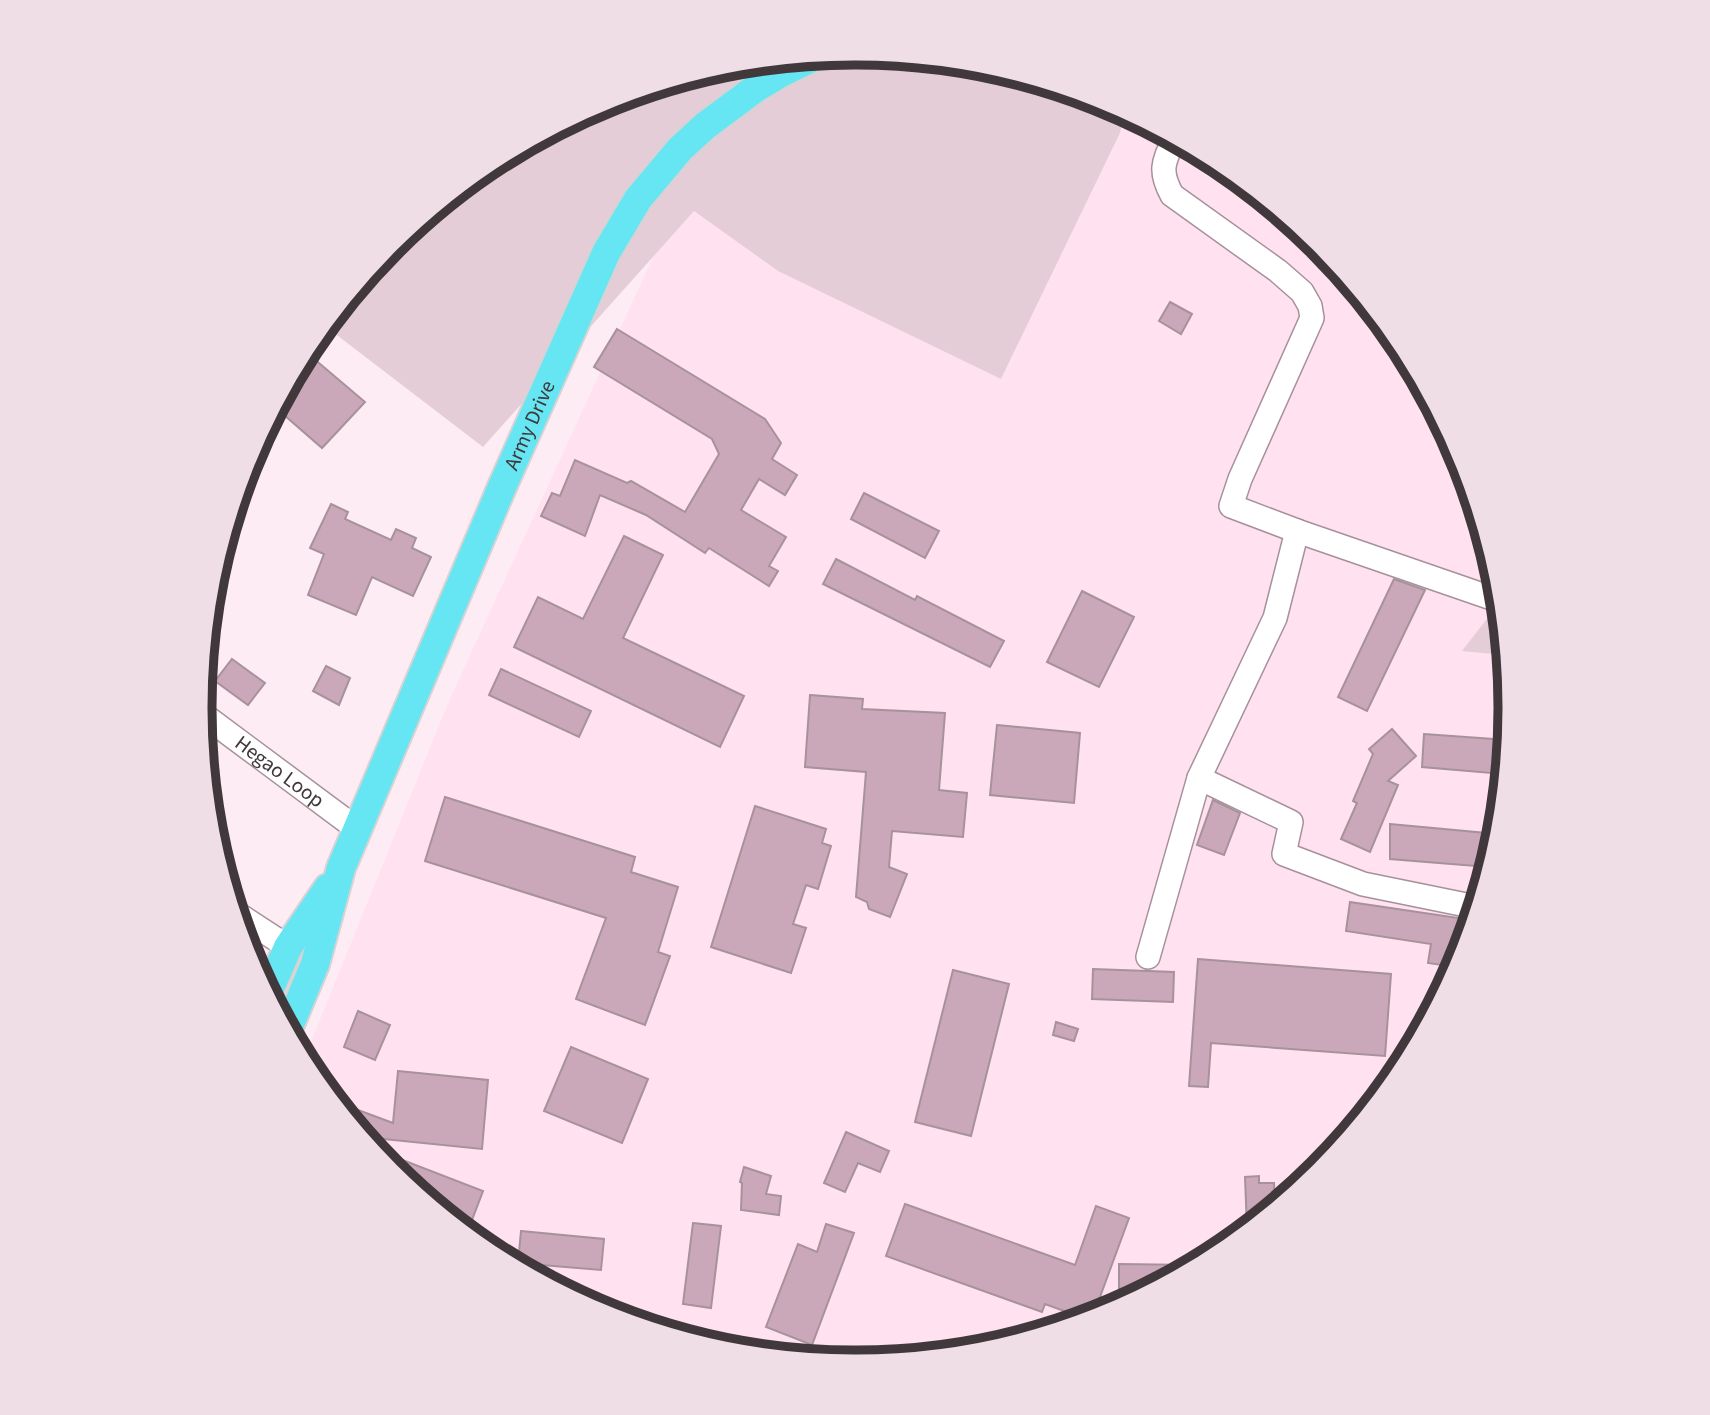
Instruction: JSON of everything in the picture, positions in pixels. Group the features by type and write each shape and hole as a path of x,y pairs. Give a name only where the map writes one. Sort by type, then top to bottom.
{"main road":[{"name":"Army Drive","path":"292,1018 315,964 341,868 357,829 502,487 611,244 638,199 680,149 773,70"},
{"name":"Army Drive","path":"274,980 288,947 341,868"}],"street":[{"path":"1170,148 1163,166 1164,180 1172,195 1278,271 1302,292 1310,306 1312,318 1231,506 1487,597"},
{"path":"1148,957 1199,778 1275,618 1297,531"},
{"name":"Hegao Loop","path":"213,722 357,829"},
{"path":"1199,778 1291,822 1284,855 1363,884 1467,905"},
{"path":"249,921 288,947"}],"shaded area":[{"path":"855,65 939,70 980,77 1062,99 1122,124 1001,379 778,271 694,211 483,447 333,332 372,284 431,224 498,173 571,131 648,99 730,77 771,70"},
{"path":"1124,124 1212,173 1279,224 1338,284 1389,350 1431,423 1464,501 1485,582 1496,665 1496,750 1485,833 1464,914 1431,992 1412,1029 1365,1099 1338,1131 1279,1191 1212,1242 1176,1264 1139,1284 1062,1316 980,1338 939,1345 897,1349 813,1349 771,1345 689,1328 648,1316 571,1284 498,1242 431,1191 372,1131 345,1099 309,1046 449,701 655,253 694,211 778,271 1001,379"},
{"path":"1490,614 1495,654 1462,651"}],"building":[{"path":"1170,302 1192,314 1181,334 1159,321"},
{"path":"617,329 765,419 781,443 772,459 797,475 785,495 759,479 741,510 786,537 769,566 778,571 769,586 709,548 705,553 646,515 600,495 585,536 541,516 552,493 560,496 575,460 627,483 631,481 685,512 719,454 712,439 594,367"},
{"path":"315,360 365,402 322,448 283,414"},
{"path":"864,493 939,531 925,558 851,519"},
{"path":"331,504 348,512 345,519 391,540 396,529 416,538 412,548 431,557 413,596 372,577 356,615 308,595 324,554 310,548"},
{"path":"624,536 663,555 623,638 744,696 720,747 514,647 538,597 583,619"},
{"path":"836,559 915,600 917,596 1004,641 990,667 823,584"},
{"path":"1394,579 1425,590 1367,711 1338,697"},
{"path":"1082,591 1134,617 1099,687 1047,662"},
{"path":"232,659 265,683 248,705 215,681"},
{"path":"326,666 350,678 339,705 313,691"},
{"path":"501,669 591,711 579,737 489,695"},
{"path":"810,695 863,699 862,709 945,713 939,790 967,793 963,837 892,831 889,867 907,874 890,917 869,909 867,902 856,897 866,772 805,767"},
{"path":"997,725 1080,733 1074,803 990,795"},
{"path":"1392,729 1416,756 1388,781 1398,785 1370,852 1341,839 1357,803 1353,801 1373,754 1369,749"},
{"path":"1424,734 1497,739 1494,773 1422,767"},
{"path":"445,797 635,857 631,872 678,887 658,952 670,956 645,1025 576,999 606,918 425,861"},
{"path":"1213,800 1240,813 1224,855 1197,845"},
{"path":"755,806 826,829 822,843 831,846 818,889 806,885 793,924 806,928 791,973 711,947"},
{"path":"1390,824 1485,833 1478,866 1390,859"},
{"path":"1350,902 1462,919 1443,965 1428,963 1431,944 1346,931"},
{"path":"1198,959 1391,974 1385,1056 1211,1043 1208,1087 1189,1086"},
{"path":"1093,969 1174,972 1173,1002 1092,999"},
{"path":"953,970 1009,984 971,1136 915,1122"},
{"path":"358,1011 390,1025 375,1060 344,1047"},
{"path":"1056,1022 1078,1029 1074,1041 1053,1035"},
{"path":"571,1047 648,1079 622,1143 544,1111"},
{"path":"398,1071 488,1080 482,1149 379,1139 353,1108 393,1123"},
{"path":"846,1132 889,1151 880,1172 858,1163 845,1192 824,1183"},
{"path":"397,1158 483,1191 471,1222 431,1191"},
{"path":"744,1167 771,1176 766,1194 781,1196 779,1215 741,1210 740,1182"},
{"path":"1259,1176 1259,1183 1274,1183 1275,1195 1247,1217 1245,1177"},
{"path":"905,1204 1075,1265 1096,1206 1129,1218 1098,1302 1070,1313 1045,1304 1042,1312 886,1256"},
{"path":"693,1223 721,1226 711,1308 683,1304"},
{"path":"826,1224 854,1233 812,1345 766,1327 798,1244 817,1252"},
{"path":"521,1231 604,1239 601,1270 535,1264 519,1255"},
{"path":"1119,1264 1175,1265 1139,1284 1119,1293"}]}
